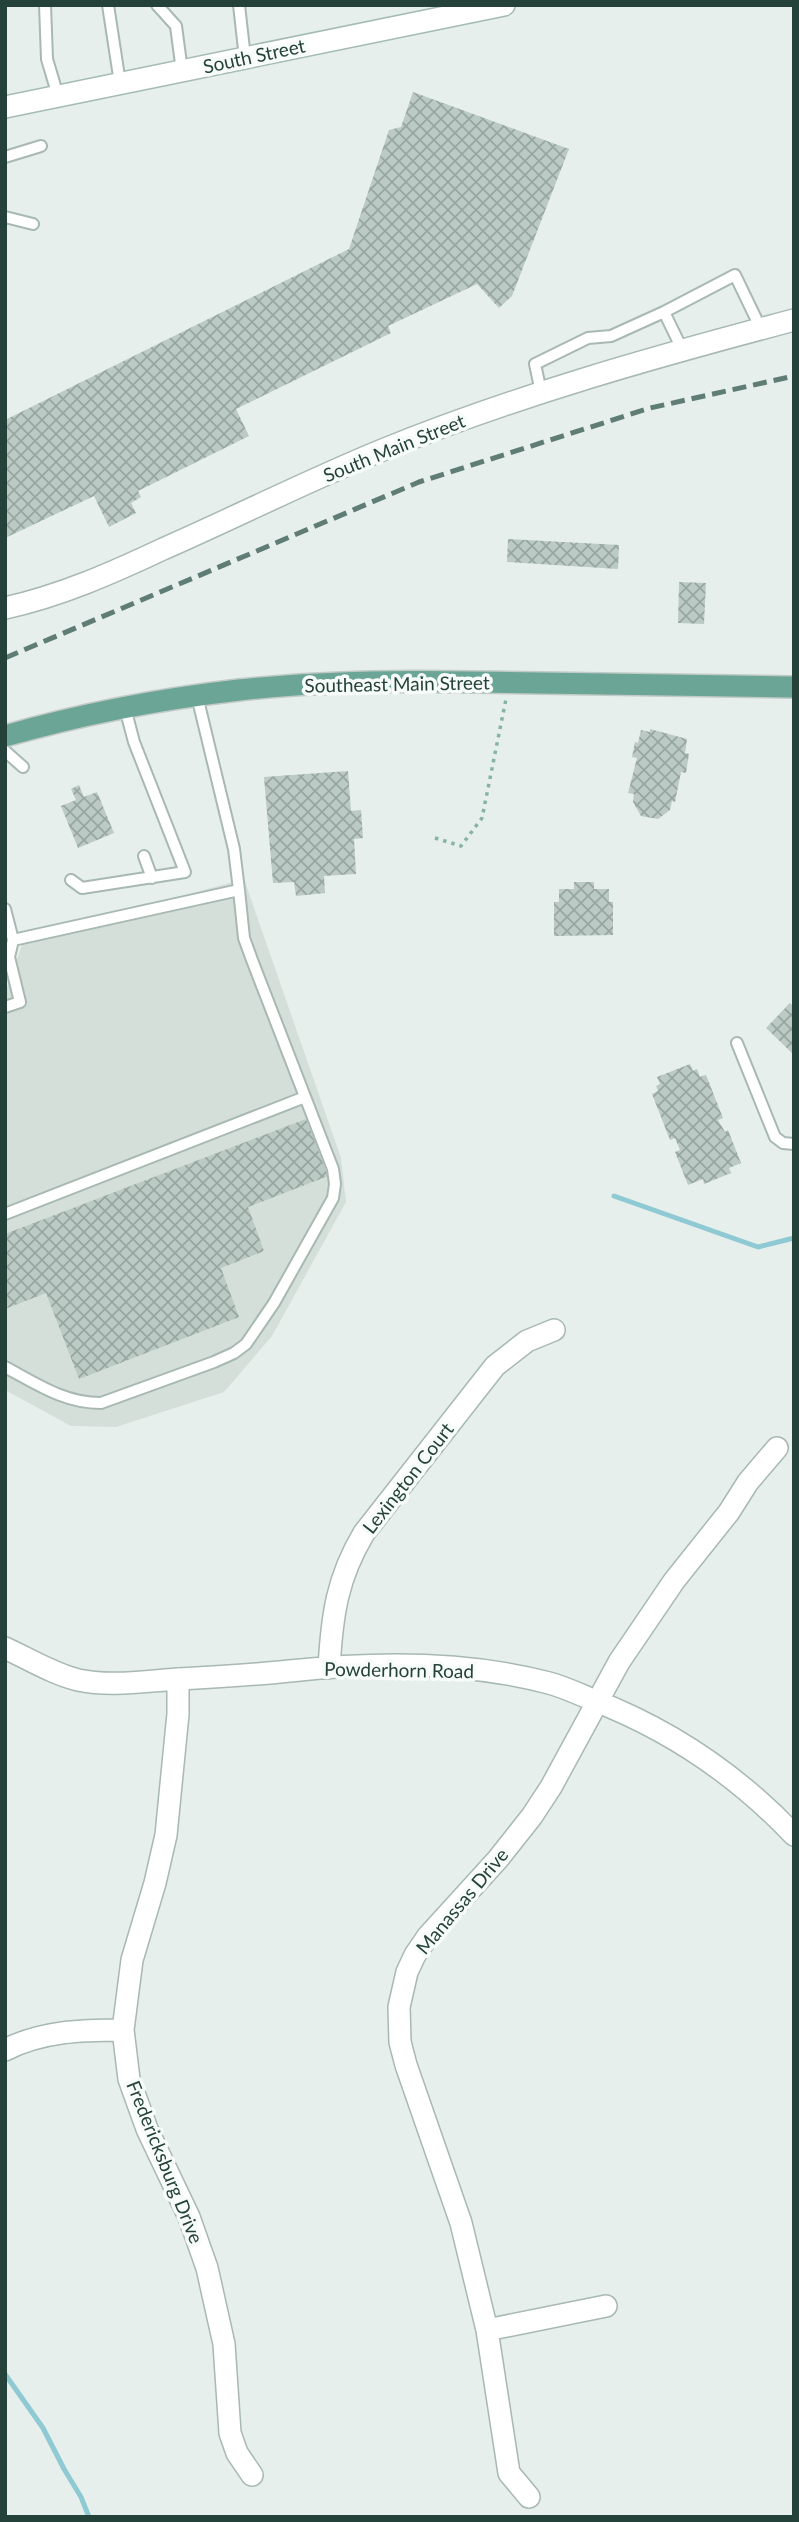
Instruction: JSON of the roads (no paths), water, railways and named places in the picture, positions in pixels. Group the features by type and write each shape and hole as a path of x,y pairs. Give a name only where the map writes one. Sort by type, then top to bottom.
{"main road":[{"name":"Southeast Main Street","path":"5,736 51,723 197,696 327,683 509,682 794,687"}],"street":[{"name":"South Street","path":"5,107 244,58 413,14 504,5"},
{"name":"South Main Street","path":"5,608 45,599 139,561 379,451 604,371 794,320"},
{"name":"Lexington Court","path":"329,1668 331,1630 340,1584 349,1557 365,1533 495,1366 527,1341 554,1331"},
{"name":"Manassas Drive","path":"529,2497 509,2473 487,2330 461,2223 405,2065 400,2042 399,2007 407,1972 421,1945 498,1859 532,1816 551,1787 619,1662 674,1581 729,1512 748,1482 777,1448"},
{"name":"Powderhorn Road","path":"5,1648 76,1679 135,1683 370,1666 431,1667 487,1672 551,1684 640,1718 697,1751 727,1773 794,1835"},
{"name":"Fredericksburg Drive","path":"178,1679 178,1714 166,1835 132,1960 123,2029 129,2078 147,2129 189,2217 207,2268 224,2344 230,2433 237,2454 252,2475"},
{"path":"5,2050 49,2034 123,2029"},
{"path":"487,2330 606,2305"}],"lane":[{"path":"45,5 47,59 58,96"},
{"path":"108,5 120,83"},
{"path":"157,5 176,26 182,71"},
{"path":"239,5 244,58"},
{"path":"5,157 41,146"},
{"path":"5,217 33,223"},
{"path":"541,392 535,363 588,338 611,336 735,275 761,329"},
{"path":"664,312 682,349"},
{"path":"5,1367 59,1397 85,1403 101,1403 214,1363 234,1353 246,1344 274,1303 333,1198 333,1169 244,938 234,849 197,696"},
{"path":"71,880 82,888 185,872 134,742 125,708"},
{"path":"5,751 23,767"},
{"path":"144,856 152,878"},
{"path":"13,940 239,890"},
{"path":"5,909 13,940 9,957 20,1002 5,1007"},
{"path":"737,1043 775,1137 783,1143 794,1144"},
{"path":"5,1214 305,1097"}],"waterway":[{"path":"614,1196 758,1247 794,1238"},
{"path":"5,2374 43,2428 89,2517"}],"railway":[{"path":"5,658 419,482 650,408 794,376"}]}
